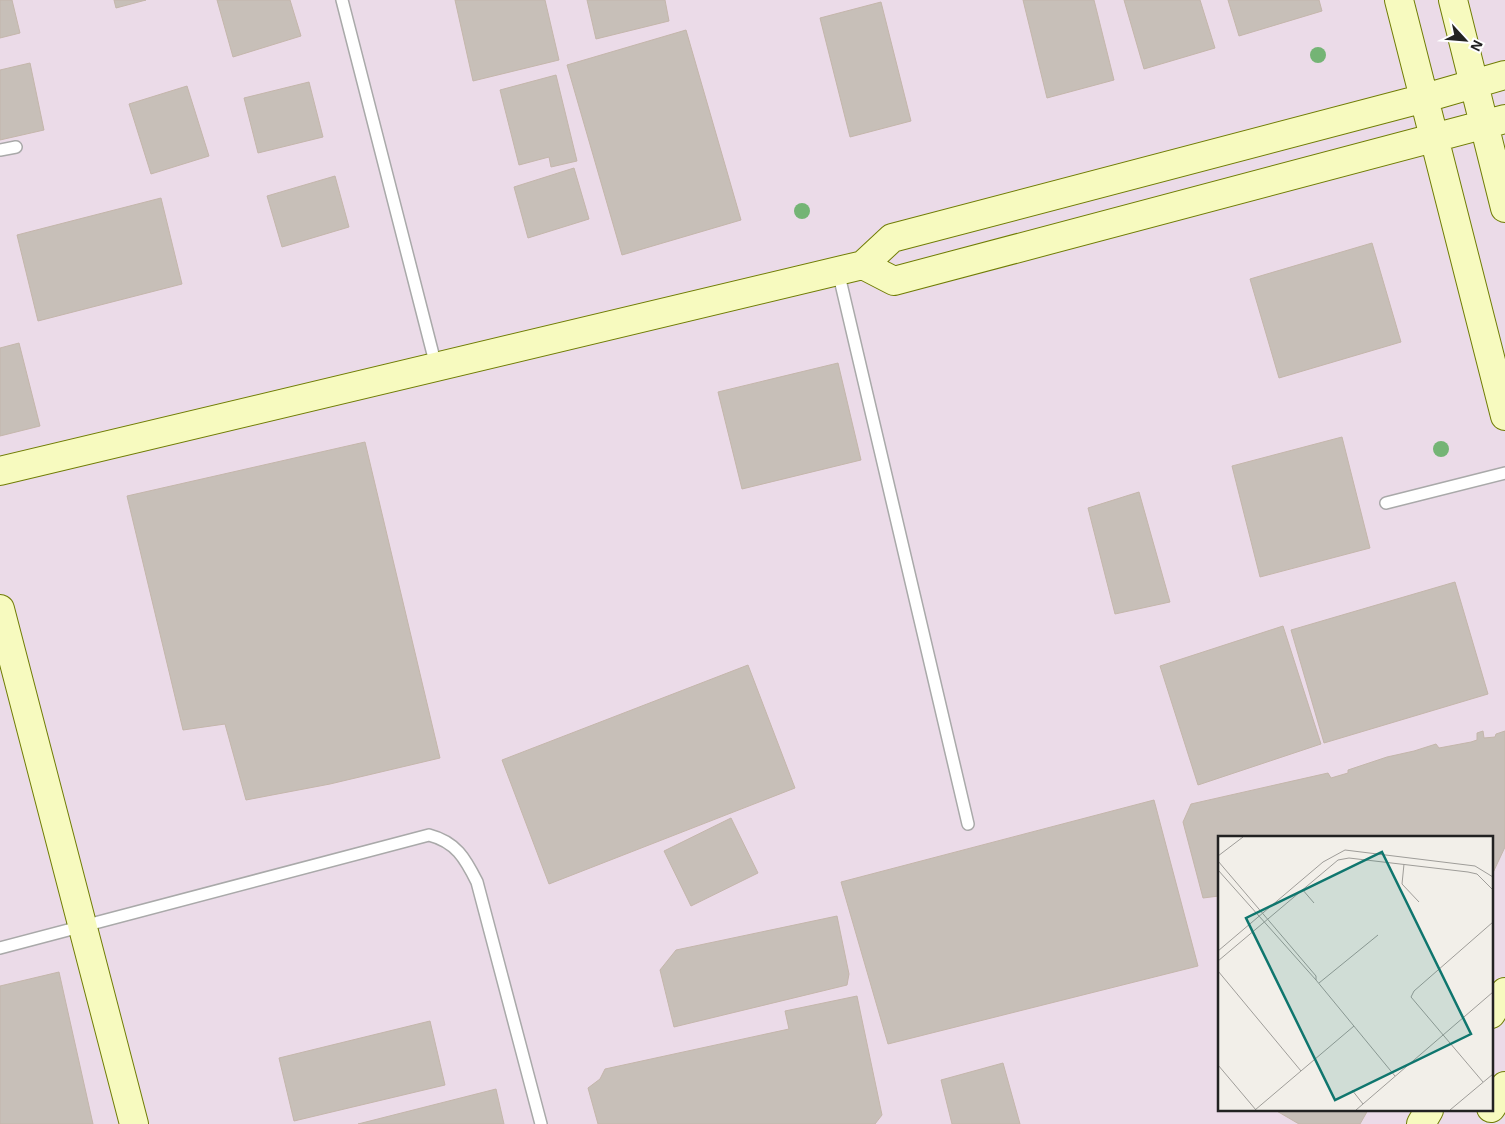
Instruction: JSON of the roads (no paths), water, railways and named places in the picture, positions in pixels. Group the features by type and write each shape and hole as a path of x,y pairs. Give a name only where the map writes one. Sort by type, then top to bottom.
{"street":[{"path":"1399,0 1505,416"},
{"path":"1452,0 1473,83 1495,122 1505,208"},
{"path":"0,471 851,268 892,238 1425,98 1505,75"},
{"path":"851,268 894,281 1495,122"},
{"path":"0,609 134,1124"},
{"path":"1492,1012 1505,992"},
{"path":"1492,1106 1505,1086"},
{"path":"1421,1124 1428,1112"},
{"path":"1481,1124 1488,1112"}],"lane":[{"path":"342,0 436,367"},
{"path":"0,150 16,147"},
{"path":"851,268 968,824"},
{"path":"1386,503 1505,472"},
{"path":"0,948 429,835 443,838 454,847 466,862 477,882 541,1124"}]}
